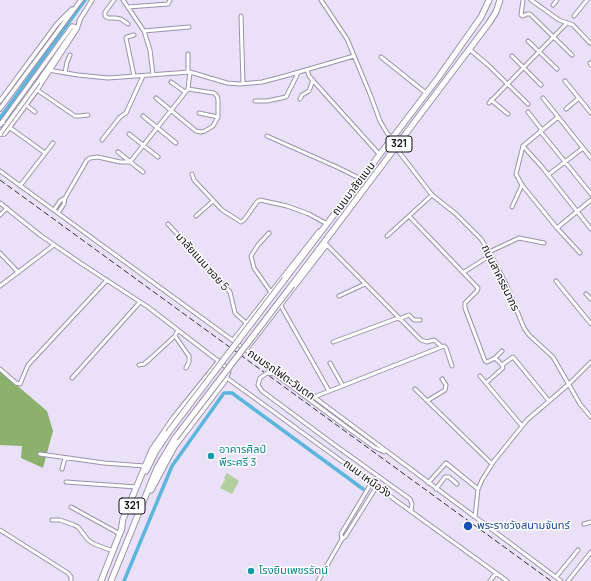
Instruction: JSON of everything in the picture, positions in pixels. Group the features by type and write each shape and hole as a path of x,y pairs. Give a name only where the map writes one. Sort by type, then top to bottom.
{"highway":[{"name":"ถนนมาลัยแมน","path":"101,581 148,466 168,433 427,93 481,17 490,0"},
{"name":"ถนนมาลัยแมน","path":"111,581 157,468 175,438 325,244 496,12 500,0"},
{"path":"121,533 123,519 136,487 161,435 219,362"},
{"path":"144,501 178,440 226,379"}],"street":[{"path":"0,101 57,24 81,0"},
{"path":"0,109 81,0"},
{"path":"0,134 4,134 10,127 37,90 92,0"},
{"path":"114,0 105,12 105,16 108,18 119,18 128,24"},
{"path":"123,0 144,31 150,50 153,75"},
{"path":"128,7 168,4 170,0"},
{"path":"321,0 344,33 380,121 387,133 392,138"},
{"path":"523,0 521,15 523,16 530,14 572,55"},
{"path":"531,0 559,20 573,25 590,43"},
{"path":"553,5 557,0"},
{"path":"574,16 587,0"},
{"path":"241,16 243,84"},
{"path":"0,134 38,82 49,70 77,30 80,20"},
{"path":"508,114 490,102 567,23"},
{"path":"45,153 10,127 1,123 72,26 76,27"},
{"path":"144,31 189,27"},
{"path":"134,35 127,36 126,38 134,76"},
{"path":"528,41 557,69"},
{"path":"469,49 528,104"},
{"path":"0,97 26,62 37,50"},
{"path":"130,162 188,89 188,54"},
{"path":"65,73 70,55"},
{"path":"49,70 96,77 143,76 189,72 227,83 243,84 262,82 298,73 354,56"},
{"path":"512,56 541,85"},
{"path":"380,57 427,93"},
{"path":"307,70 313,80 380,155"},
{"path":"256,101 267,101 286,97 298,73"},
{"path":"102,140 120,117 126,113 143,76"},
{"path":"300,99 303,94 309,91 313,80"},
{"path":"565,81 591,113"},
{"path":"171,82 185,92"},
{"path":"156,98 196,131 201,132 213,126 218,117 217,96 214,93 188,89"},
{"path":"37,90 75,116 88,115"},
{"path":"543,98 591,158"},
{"path":"566,109 579,98"},
{"path":"26,105 35,112"},
{"path":"528,112 541,131 591,194"},
{"path":"199,113 218,117"},
{"path":"143,116 176,143"},
{"path":"558,117 523,146 516,174 522,185 557,228 580,253"},
{"path":"130,134 158,157"},
{"path":"267,136 361,179"},
{"path":"20,186 53,143"},
{"path":"523,146 591,229"},
{"name":"ถนนสาครธนากร","path":"396,148 432,195 456,214 481,239 506,284 524,328 529,335 553,357 580,404 591,417"},
{"path":"548,175 566,163 583,148"},
{"path":"118,152 143,172"},
{"path":"58,213 87,160 98,157 120,162 130,162"},
{"name":"ถนนรถไฟตะวันตก","path":"0,171 246,350 314,397 561,581"},
{"path":"192,174 194,180 213,201 224,211 241,222 258,200 260,200 287,206 309,214 326,225 321,228 312,239 233,340"},
{"path":"512,207 522,185"},
{"path":"388,236 432,195"},
{"path":"54,210 60,201 65,198"},
{"path":"557,228 591,200"},
{"path":"196,216 213,201"},
{"path":"0,202 54,245 140,302 178,330 226,367 229,372 226,379 221,382 213,377 212,371"},
{"path":"0,215 6,208"},
{"path":"409,216 478,288 465,303 485,361 487,362 495,358 502,351"},
{"name":"มาลัยแมน ซอย 5","path":"168,224 230,292 235,313 254,331 257,337"},
{"path":"268,233 251,256 254,268 270,291"},
{"path":"464,272 490,253 519,238 544,244"},
{"path":"246,350 281,306 325,244 421,340 427,342 434,340 440,345"},
{"path":"0,286 54,245"},
{"path":"0,254 18,272"},
{"path":"0,369 16,383 20,384 28,365 107,280"},
{"path":"556,282 591,324"},
{"path":"340,296 365,284"},
{"path":"586,294 591,299"},
{"path":"72,378 140,302"},
{"path":"281,306 329,391"},
{"path":"333,342 409,315 414,320 420,320"},
{"path":"139,365 144,364 175,336 178,330"},
{"path":"175,336 189,356 189,362 186,368"},
{"path":"314,397 444,346 452,366"},
{"path":"486,383 503,368 502,365 514,357 549,402"},
{"path":"495,358 502,365"},
{"path":"475,517 478,489 492,464 522,426 591,362"},
{"path":"330,363 343,386"},
{"path":"386,452 374,447 275,374 267,373 262,375 260,378 258,385 262,391 410,499 412,504 411,511"},
{"path":"480,376 522,426"},
{"name":"ถนน เหนือวัง","path":"226,379 372,482 507,581"},
{"path":"427,400 445,390 446,385 442,379"},
{"path":"415,389 492,464"},
{"path":"40,454 111,464 145,466"},
{"path":"62,469 65,458"},
{"path":"428,483 446,463 478,489"},
{"path":"436,489 445,476 449,477 458,484"},
{"path":"66,482 136,487"},
{"path":"342,538 341,534 372,482"},
{"path":"318,581 342,538 345,537 377,486"},
{"path":"71,507 121,533"},
{"path":"52,520 60,520 78,527 88,540 94,544 113,551"},
{"path":"584,524 591,522"},
{"path":"0,530 68,573 71,577 71,581"},
{"path":"556,577 578,550"},
{"path":"568,581 591,552"},
{"path":"490,581 496,573"}],"green space":[{"path":"0,371 47,411 53,431 43,468 21,458 22,446 0,445"},
{"path":"227,473 239,481 232,494 220,488"}],"waterway":[{"path":"0,118 85,0"},
{"path":"124,581 172,466 224,393 232,393 363,489"}],"railway":[{"path":"0,180 551,581"}],"place":[{"name":"อาคารศิลป์ พีระศรี 3","path":"211,456"},
{"name":"พระราชวังสนามจันทร์","path":"468,526"},
{"name":"โรงยิมเพชรรัตน์","path":"251,571"}]}
